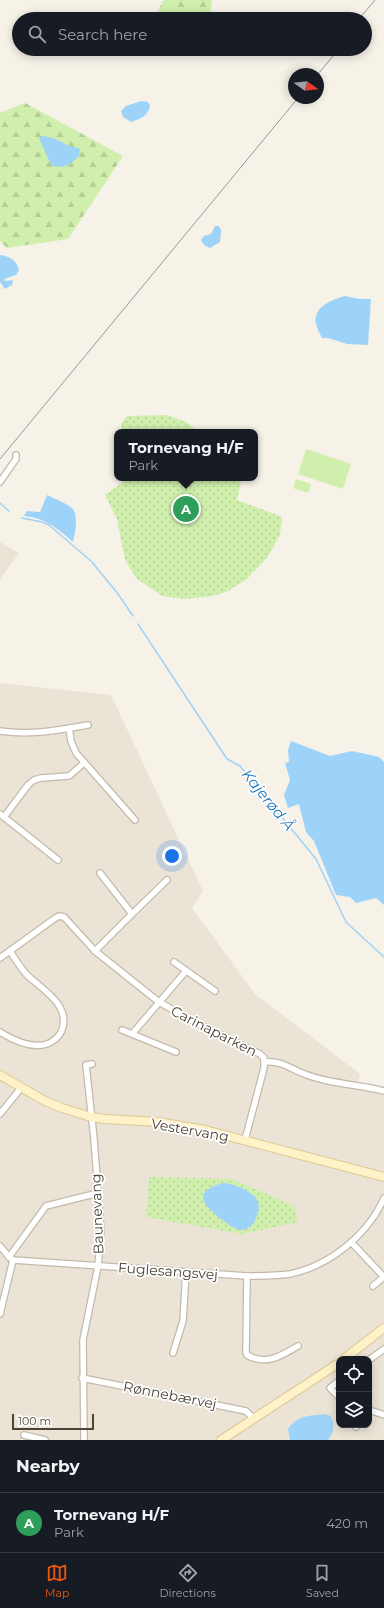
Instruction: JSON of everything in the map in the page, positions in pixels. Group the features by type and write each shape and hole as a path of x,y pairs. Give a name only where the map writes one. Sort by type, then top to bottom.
{"street":[{"path":"0,482 16,459 16,455"},
{"path":"0,731 26,734 88,725"},
{"path":"68,728 73,748 84,763 134,820"},
{"path":"58,860 2,816 34,780 69,776 84,763"},
{"path":"100,873 132,914"},
{"path":"95,951 167,880"},
{"name":"Carinaparken","path":"0,958 59,916 67,920 95,951 159,1002 191,1020 260,1054 264,1058 265,1062 245,1140"},
{"path":"0,1032 22,1042 34,1045 47,1044 56,1039 62,1032 64,1022 63,1013 59,1005 49,992 26,973 10,951"},
{"path":"174,962 215,991"},
{"name":"Carinaparken","path":"132,1034 186,971"},
{"path":"122,1030 176,1052"},
{"name":"Carinaparken","path":"265,1062 276,1061 319,1079 384,1091"},
{"name":"Baunevang","path":"84,1440 82,1378 83,1340 98,1266 101,1232 86,1065 92,1064"},
{"name":"Vestervang","path":"0,1075 45,1101 62,1108 91,1116 105,1119 158,1122 205,1130 384,1177"},
{"path":"0,1114 21,1088"},
{"path":"0,1314 11,1259 46,1206 98,1193"},
{"name":"Fuglesangsvej","path":"11,1259 247,1276 270,1276 284,1274 312,1267 331,1257 352,1242 369,1223 384,1198"},
{"path":"352,1242 384,1277 373,1286"},
{"path":"0,1246 11,1259"},
{"path":"173,1352 183,1321 186,1272"},
{"path":"247,1276 247,1355 266,1360 276,1359 298,1346"},
{"path":"348,1356 384,1328"},
{"path":"372,1358 384,1349"},
{"path":"221,1440 336,1364"},
{"name":"Rønnebærvej","path":"82,1378 246,1411 254,1419"},
{"path":"336,1383 330,1388 336,1395"},
{"path":"372,1411 384,1415"},
{"path":"24,1435 45,1440"}],"shaded area":[{"path":"0,542 19,553 0,579"},
{"path":"0,683 111,695 203,891 192,908 255,994 360,1074 358,1082 384,1088 384,1440 0,1440"}],"green space":[{"path":"164,0 212,0 211,12 157,12"},
{"path":"25,103 123,156 68,239 7,248 0,241 0,113"},
{"path":"167,415 186,422 194,429 122,429 121,424 127,416"},
{"path":"306,449 351,464 343,489 298,474"},
{"path":"296,479 311,484 308,493 293,488"},
{"path":"241,481 237,500 282,517 280,535 267,558 247,579 228,591 213,596 185,599 162,596 136,578 125,560 117,519 105,495 123,482"},
{"path":"149,1177 232,1179 294,1206 298,1222 242,1234 146,1217"}],"water":[{"path":"141,101 148,102 150,106 145,115 131,122 123,117 121,111 126,106"},
{"path":"42,136 58,140 69,146 80,149 79,156 73,162 63,167 51,165 39,138"},
{"path":"215,226 219,226 221,230 220,242 210,248 204,245 201,240 204,236 211,234"},
{"path":"0,255 7,256 17,264 19,270 16,275 4,279 5,281 13,280 12,285 5,289 0,282"},
{"path":"345,296 359,299 371,299 368,345 347,344 328,338 322,338 319,333 316,318 320,308 329,302"},
{"path":"47,495 67,504 74,511 76,525 73,542 51,524 39,519 24,516 27,511 40,512"},
{"path":"291,741 330,756 352,751 379,757 384,762 384,905 376,898 356,903 350,897 336,895 314,841 306,832 299,804 288,808 284,795 290,780 285,763 289,762 288,750"},
{"path":"223,1183 231,1184 250,1192 258,1201 258,1214 254,1222 248,1228 240,1230 232,1227 214,1213 205,1203 203,1198 207,1190 213,1186"},
{"path":"325,1414 331,1416 333,1422 333,1431 328,1440 290,1440 288,1429 296,1421 304,1417"}],"waterway":[{"name":"Kajerød Å","path":"0,503 9,511"},
{"name":"Kajerød Å","path":"22,518 49,525 92,562 118,594 133,616"},
{"name":"Kajerød Å","path":"138,624 227,759 240,766 316,859 346,922 384,957"}],"tram line":[{"path":"365,12 375,0"},
{"path":"323,68 333,56"},
{"path":"0,459 293,104"}],"place":[{"name":"Tornevang H/F","path":"186,509"}]}
